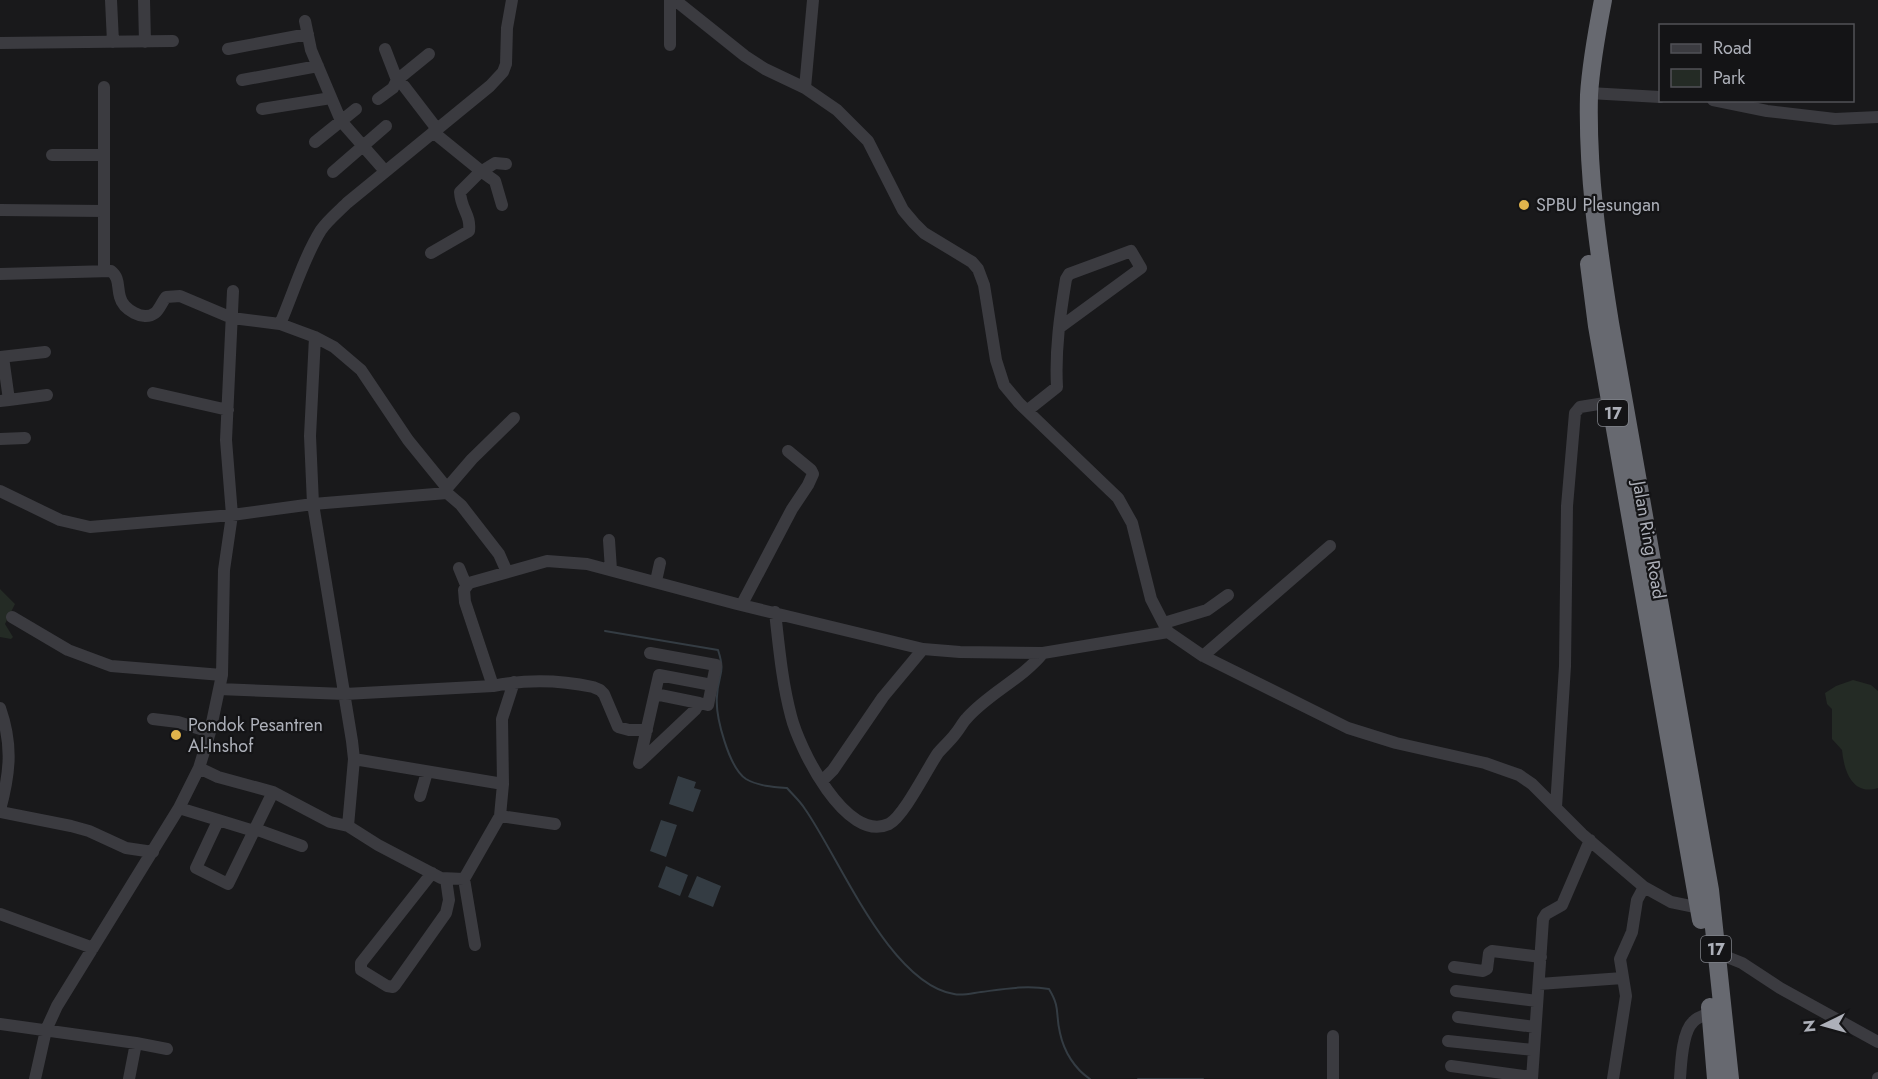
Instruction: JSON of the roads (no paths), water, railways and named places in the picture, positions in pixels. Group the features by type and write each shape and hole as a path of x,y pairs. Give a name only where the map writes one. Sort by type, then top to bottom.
{"highway":[{"name":"Jalan Ring Road","path":"1590,0 1579,75 1577,127 1585,227 1708,880 1730,1079"},
{"name":"Jalan Ring Road","path":"1603,0 1589,93 1591,175 1611,402 1700,908 1716,1079"}],"street":[{"path":"111,0 113,42"},
{"path":"144,0 145,42"},
{"path":"280,324 322,230 347,203 490,86 503,72 506,64 507,28 512,0"},
{"path":"670,0 670,45"},
{"path":"675,0 745,56 765,69 805,88 837,110 868,141 903,210 914,223 924,233 972,262 978,269 984,285 1000,375 1009,393 1118,498 1132,523 1151,599 1166,628 1203,656 1348,728 1396,743 1505,769 1532,784 1590,840 1644,887 1671,902 1700,908"},
{"path":"805,88 813,0"},
{"path":"305,21 311,50 341,121 385,171"},
{"path":"228,49 308,34"},
{"path":"0,44 173,42"},
{"path":"385,49 397,80 404,86 435,130 495,181 502,205"},
{"path":"378,99 429,54"},
{"path":"242,80 318,66"},
{"path":"104,87 104,270"},
{"path":"1589,93 1659,97"},
{"path":"262,109 331,98"},
{"path":"1723,102 1767,111 1835,119 1878,117"},
{"path":"315,142 356,109"},
{"path":"333,172 386,126"},
{"path":"52,154 103,155"},
{"path":"431,253 469,231 470,218 465,211 460,192 481,171 495,163 506,164"},
{"path":"0,210 104,211"},
{"path":"1028,410 1057,387 1056,358 1059,328 1066,279 1069,274 1131,251 1141,268 1059,328"},
{"path":"0,274 104,270 115,273 120,300 138,314 145,316 156,313 166,297 175,295 232,318 280,324 334,346 361,370 408,440 499,554 507,572"},
{"path":"35,1079 46,1030 57,1006 180,808 199,768 210,732 222,675 224,570 232,515 226,440 233,291"},
{"path":"315,337 310,436 313,504 354,759 348,826"},
{"path":"45,352 2,357 5,401 47,395"},
{"path":"153,393 228,410"},
{"path":"1556,807 1565,666 1567,506 1575,413 1580,407 1611,402"},
{"path":"0,491 60,520 84,527 232,515 447,490 472,459 513,418"},
{"path":"0,439 25,438"},
{"path":"740,604 792,509 812,478 811,470 788,451"},
{"path":"609,540 611,570"},
{"path":"1203,656 1330,546"},
{"path":"466,585 535,563 558,560 587,564 922,649 960,652 1042,652 1166,628 1206,610 1228,595"},
{"path":"656,581 660,563"},
{"path":"459,568 466,585 465,602 493,686"},
{"path":"775,612 791,718 808,759 839,806 853,819 866,826 876,827 890,823 896,818 939,753 966,719 981,704 1030,668 1042,652"},
{"path":"12,617 68,650 111,666 222,675"},
{"path":"822,781 833,770 883,697 922,649"},
{"path":"650,653 716,665 708,705 655,694"},
{"path":"699,703 695,710 639,763 659,675 712,685"},
{"path":"219,689 345,694 493,686 542,680 585,685 600,690 608,701 618,728 646,730"},
{"path":"475,945 464,879 500,816 503,784 502,719 514,682"},
{"path":"0,708 8,740 10,761 0,811 71,826 89,831 126,848 153,852"},
{"path":"153,719 178,722 210,732"},
{"path":"354,759 503,784"},
{"path":"199,768 218,777 273,792 330,822 348,826 387,850 446,879 464,879"},
{"path":"420,796 427,772"},
{"path":"218,821 196,868 226,884 230,883 273,792"},
{"path":"180,808 302,846"},
{"path":"500,816 555,824"},
{"path":"1451,1066 1532,1078 1543,920 1546,914 1562,905 1590,840"},
{"path":"432,873 361,963 361,970 387,986 395,985 446,913 449,900 446,879"},
{"path":"1613,1079 1626,996 1620,959 1632,932 1637,900 1644,887"},
{"path":"0,914 93,948"},
{"path":"1454,967 1483,971 1487,969 1489,953 1492,951 1541,957"},
{"path":"1717,953 1742,963 1780,988 1878,1042"},
{"path":"1539,984 1623,978"},
{"path":"1456,992 1538,1001"},
{"path":"1680,1079 1685,1040 1692,1022 1711,1013"},
{"path":"1458,1017 1535,1028"},
{"path":"0,1024 167,1049"},
{"path":"1333,1036 1333,1079"},
{"path":"1448,1041 1534,1050"},
{"path":"129,1079 136,1043"}],"waterway":[{"path":"605,631 718,650 721,669 717,696 718,716 724,741 734,764 746,779 761,785 787,788 799,801 868,916 888,944 908,967 930,985 954,994 964,995 1023,987 1049,989 1056,1006 1064,1047 1075,1065 1090,1079"},
{"path":"1138,1079 1203,1079"}],"place":[{"name":"SPBU Plesungan","path":"1524,205"},
{"name":"Pondok Pesantren Al-Inshof","path":"176,735"}]}
